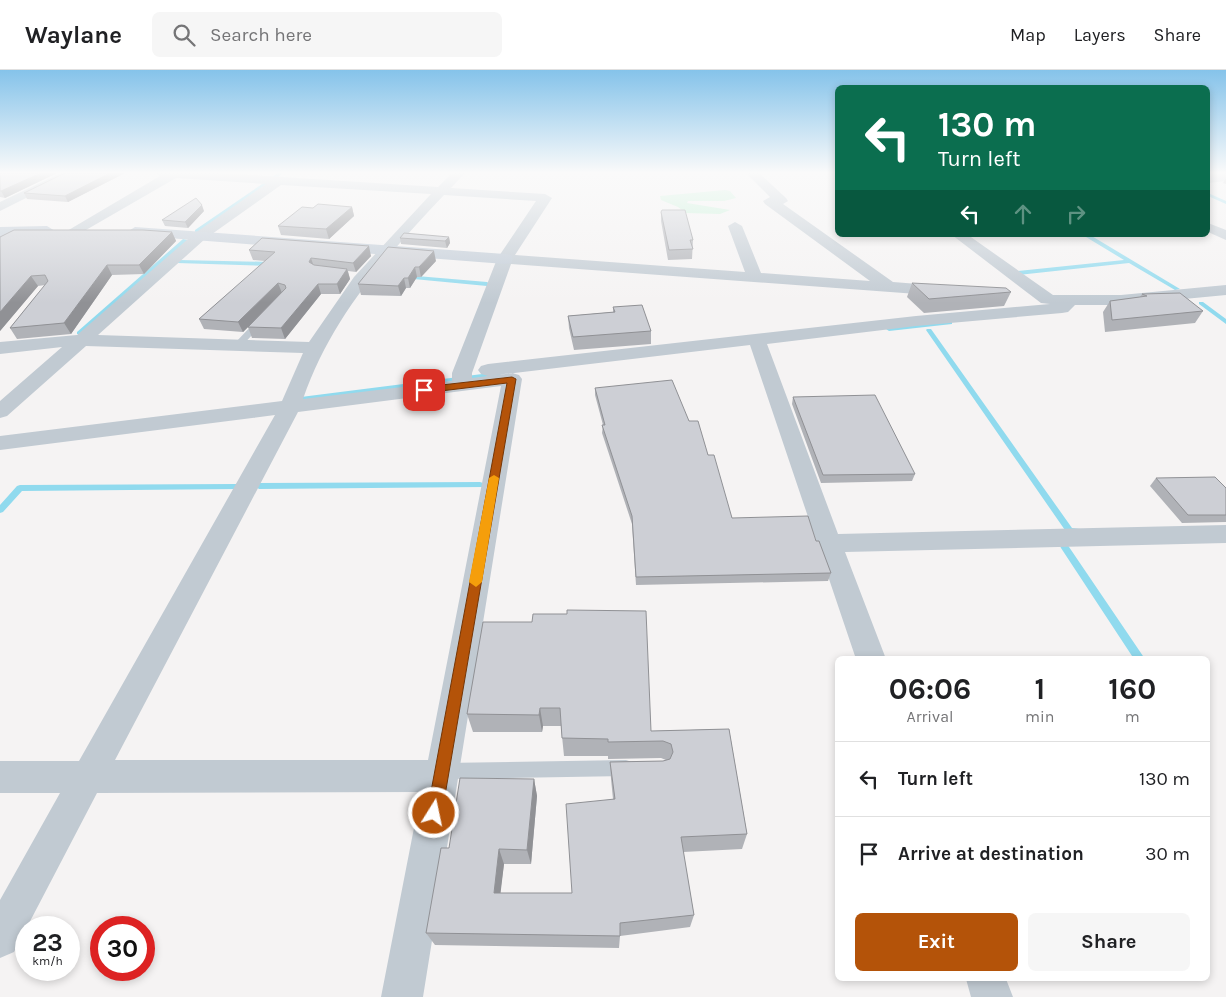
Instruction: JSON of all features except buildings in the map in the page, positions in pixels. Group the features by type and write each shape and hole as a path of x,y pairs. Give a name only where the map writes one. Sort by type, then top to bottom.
{"street":[{"path":"74,231 98,216"},
{"path":"0,412 200,236 228,216"},
{"path":"0,938 291,401 314,348 358,276 417,216"},
{"path":"462,379 505,259 533,216"},
{"path":"791,216 889,287"},
{"path":"735,226 755,278"},
{"path":"1210,228 1226,236"},
{"path":"0,232 102,232"},
{"path":"120,232 384,249 963,293"},
{"path":"962,237 1047,299"},
{"path":"1011,297 1070,301 1121,300 1226,290"},
{"path":"0,443 291,401 756,341 1062,308 1070,301"},
{"path":"0,347 11,332"},
{"path":"0,347 82,340 314,348"},
{"path":"756,341 869,656"},
{"path":"402,997 512,379 462,379"},
{"path":"0,432 291,401"},
{"path":"829,543 1226,534"},
{"path":"0,777 442,773"},
{"path":"987,981 992,997"}],"lane":[{"path":"237,346 271,311"},
{"path":"442,773 641,768"}],"waterway":[{"path":"197,231 218,216"},
{"path":"1090,237 1130,261"},
{"path":"79,333 185,240"},
{"path":"1018,273 1130,261"},
{"path":"1130,261 1177,289"},
{"path":"179,262 273,264"},
{"path":"405,277 487,284"},
{"path":"1201,303 1226,322"},
{"path":"889,329 950,323"},
{"path":"929,330 1070,531 1077,531"},
{"path":"293,400 498,374"},
{"path":"259,486 480,485"},
{"path":"0,510 20,488 236,487"},
{"path":"1064,546 1138,656"}],"slow traffic":[{"path":"476,582 494,478"}],"route":[{"path":"424,390 512,379 434,813"}]}
